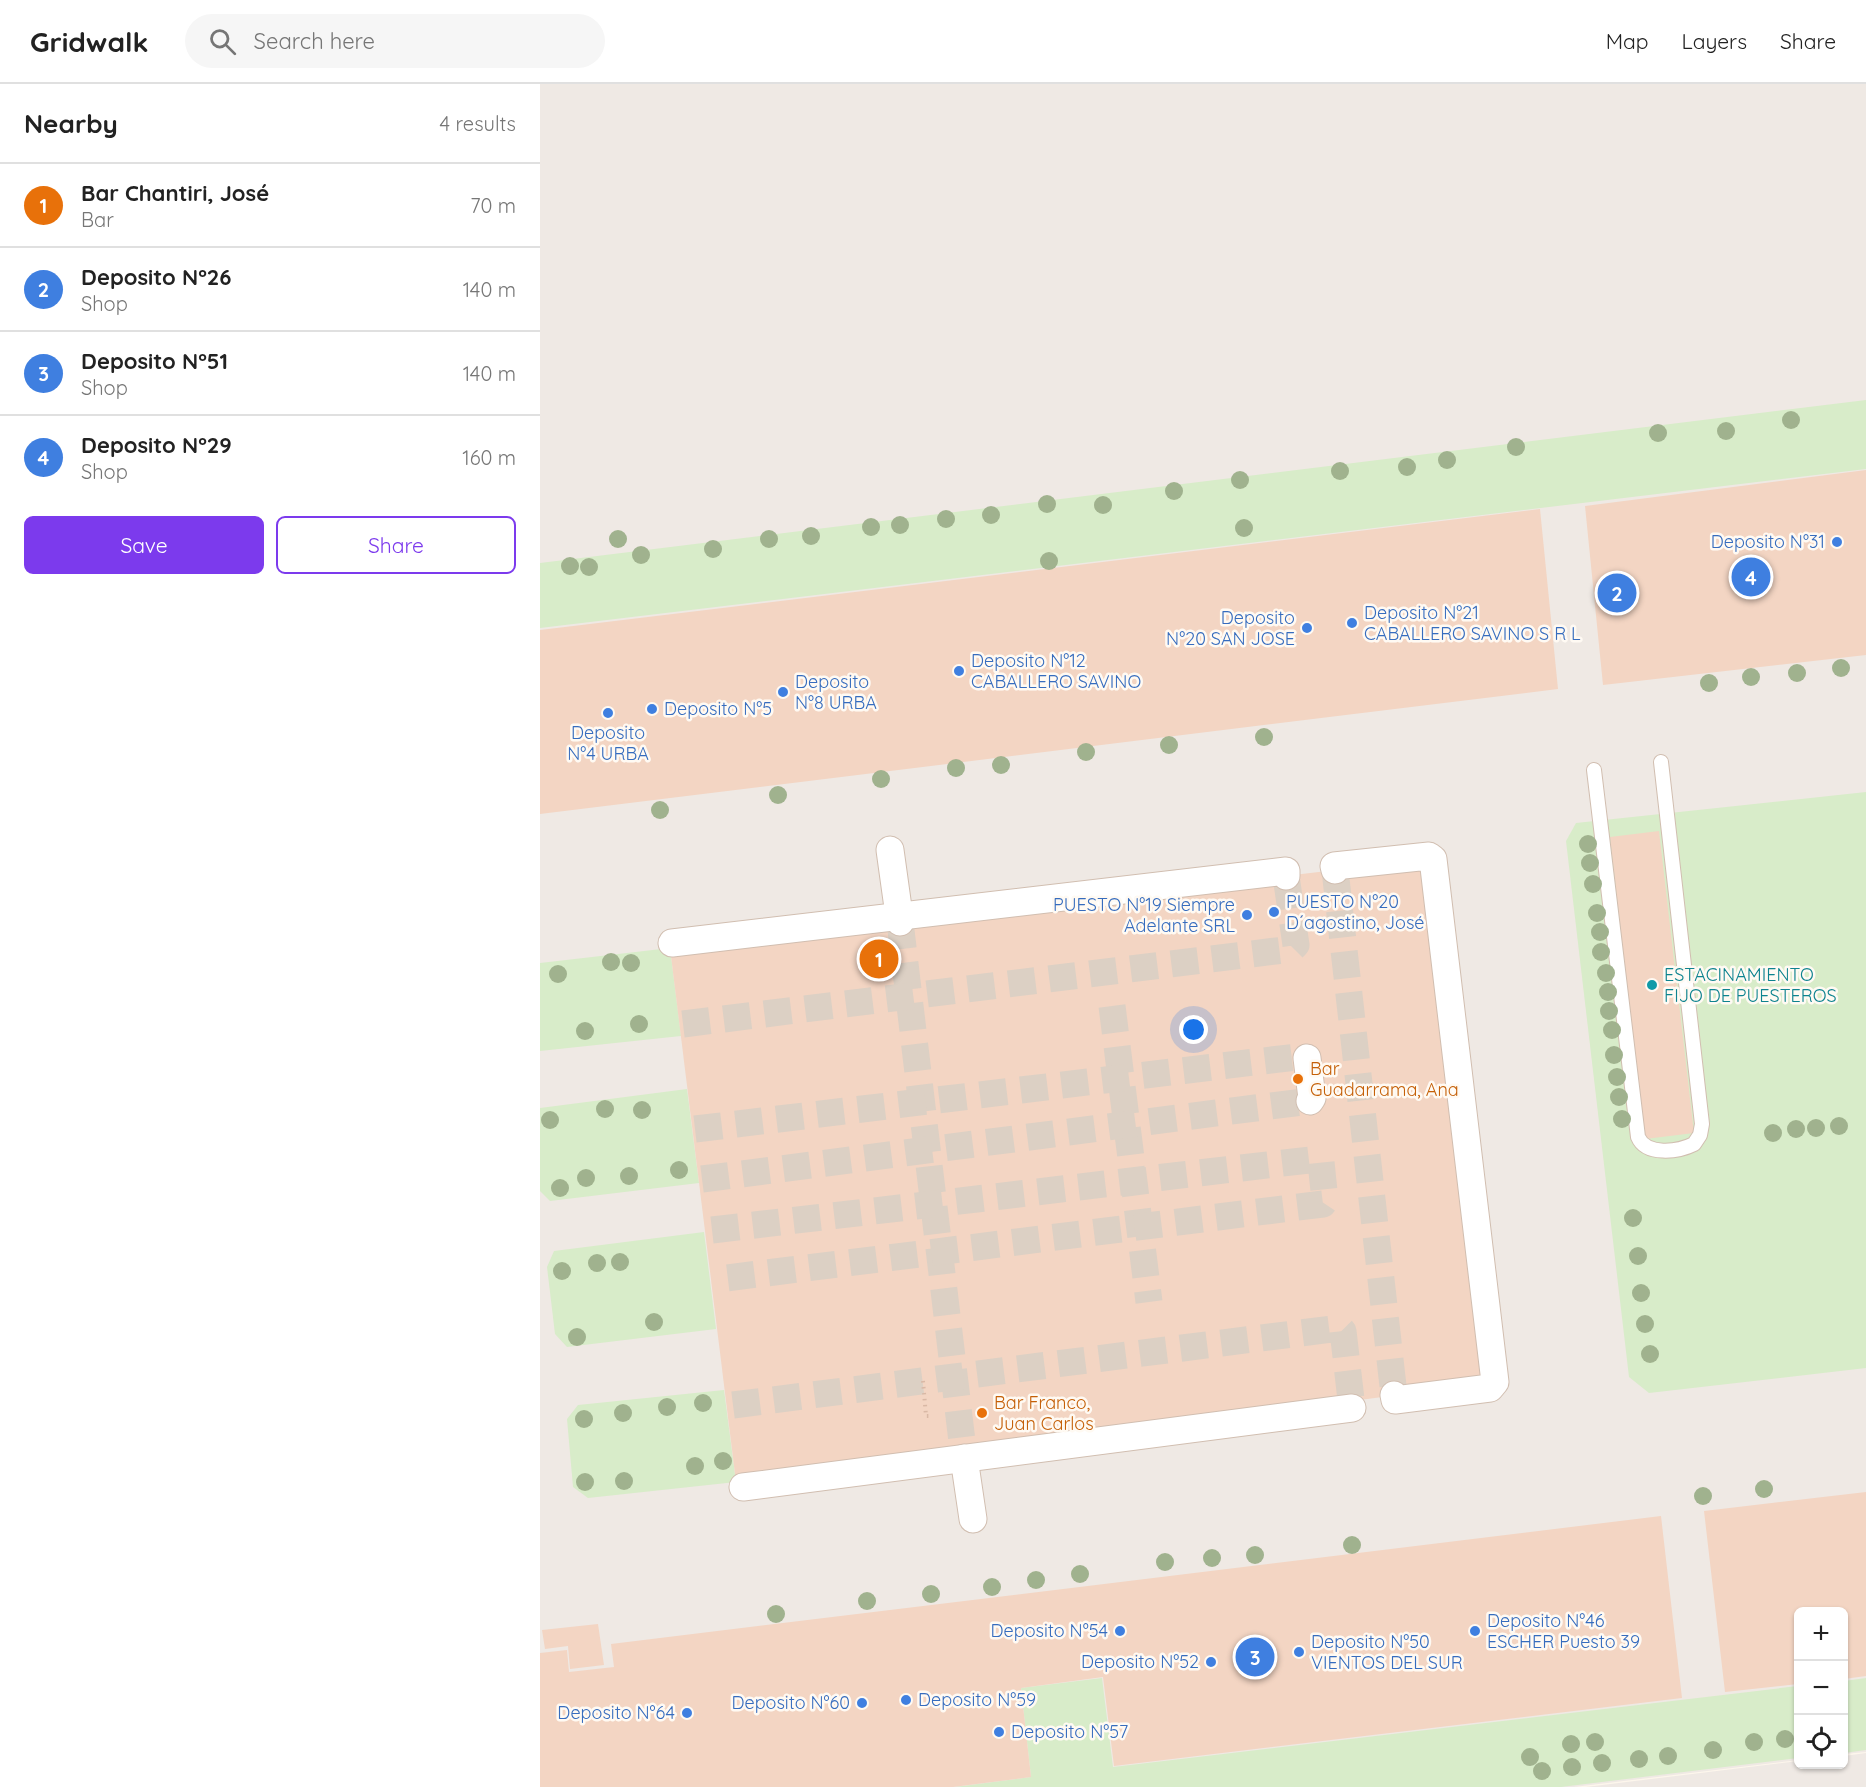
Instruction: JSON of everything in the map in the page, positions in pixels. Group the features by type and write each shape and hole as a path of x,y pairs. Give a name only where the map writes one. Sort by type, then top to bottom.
{"street":[{"path":"890,850 899,919"},
{"path":"1335,870 1334,866 1429,856 1433,859 1495,1382 1490,1388 1416,1398 1395,1400 1394,1395"},
{"path":"672,942 899,919 1286,871 1286,876"},
{"path":"1307,1058 1312,1098 1310,1101"},
{"path":"743,1487 1352,1408"},
{"path":"964,1458 973,1519"}],"lane":[{"path":"1594,770 1638,1137 1649,1149 1662,1150 1694,1144 1699,1139 1702,1124 1661,762"}],"path":[{"path":"923,1381 926,1416 931,1416"}],"shaded area":[{"path":"540,84 1866,84 1866,1752 1848,1754 1848,1607 1794,1607 1794,1760 1574,1787 540,1787"},
{"path":"1866,1753 1866,1787 1586,1787 1794,1761 1794,1769 1848,1769 1848,1755"}],"green space":[{"path":"1866,400 1866,469 540,628 540,563"},
{"path":"1866,792 1866,1368 1649,1393 1629,1377 1566,841 1576,823"},
{"path":"670,948 681,1036 540,1051 540,963"},
{"path":"687,1089 699,1183 550,1201 540,1191 540,1108"},
{"path":"704,1232 716,1329 567,1347 555,1334 547,1267 554,1251"},
{"path":"724,1390 736,1482 588,1498 573,1487 567,1419 578,1405"},
{"path":"1102,1678 1113,1767 1794,1686 1794,1758 1561,1787 955,1787 1031,1777 1021,1688"},
{"path":"1866,1678 1866,1750 1848,1752 1848,1715 1848,1680"}],"building":[{"path":"1866,470 1866,655 1603,685 1585,506"},
{"path":"1540,509 1558,689 540,814 540,630"},
{"name":"ESTACINAMIENTO FIJO DE PUESTEROS","path":"1659,831 1694,1133 1645,1139 1610,837"},
{"path":"1429,859 1489,1383 736,1482 670,948"},
{"path":"1866,1492 1866,1676 1848,1678 1848,1607 1794,1607 1794,1684 1725,1692 1704,1511"},
{"path":"1661,1516 1682,1698 1114,1766 1103,1677 1021,1688 1031,1777 953,1787 540,1787 540,1653 567,1650 569,1672 614,1667 611,1644"},
{"path":"598,1624 604,1665 570,1669 568,1646 545,1649 542,1630"}],"tunnel":[{"path":"1335,870 1394,1395"},
{"path":"683,1024 1292,949 1296,945 1286,876"},
{"path":"900,922 964,1458"},
{"path":"1112,1006 1149,1302"},
{"path":"695,1129 1305,1056 1307,1058"},
{"path":"702,1179 1310,1101"},
{"path":"712,1230 1318,1159 1321,1162 1325,1201 1323,1204 718,1279"},
{"path":"733,1405 1340,1328 1343,1331 1352,1408"}],"place":[{"name":"Deposito N°31","path":"1837,542"},
{"name":"Deposito N°29","path":"1751,577"},
{"name":"Deposito N°26","path":"1617,593"},
{"name":"Deposito N°21 CABALLERO SAVINO S R L","path":"1352,623"},
{"name":"Deposito N°20 SAN JOSE","path":"1307,628"},
{"name":"Deposito N°12 CABALLERO SAVINO","path":"959,671"},
{"name":"Deposito N°8 URBA","path":"783,692"},
{"name":"Deposito N°5","path":"652,709"},
{"name":"Deposito N°4 URBA","path":"608,713"},
{"name":"PUESTO N°20 D´agostino, José","path":"1274,912"},
{"name":"PUESTO N°19 Siempre Adelante SRL","path":"1247,915"},
{"name":"Bar Chantiri, José","path":"879,959"},
{"name":"ESTACINAMIENTO FIJO DE PUESTEROS","path":"1652,985"},
{"name":"Bar Guadarrama, Ana","path":"1298,1079"},
{"name":"Bar Franco, Juan Carlos","path":"982,1413"},
{"name":"Deposito N°54","path":"1120,1631"},
{"name":"Deposito N°46 ESCHER Puesto 39","path":"1475,1631"},
{"name":"Deposito N°50 VIENTOS DEL SUR","path":"1299,1652"},
{"name":"Deposito N°51","path":"1255,1657"},
{"name":"Deposito N°52","path":"1211,1662"},
{"name":"Deposito N°59","path":"906,1700"},
{"name":"Deposito N°60","path":"862,1703"},
{"name":"Deposito N°64","path":"687,1713"},
{"name":"Deposito N°57","path":"999,1732"}]}
